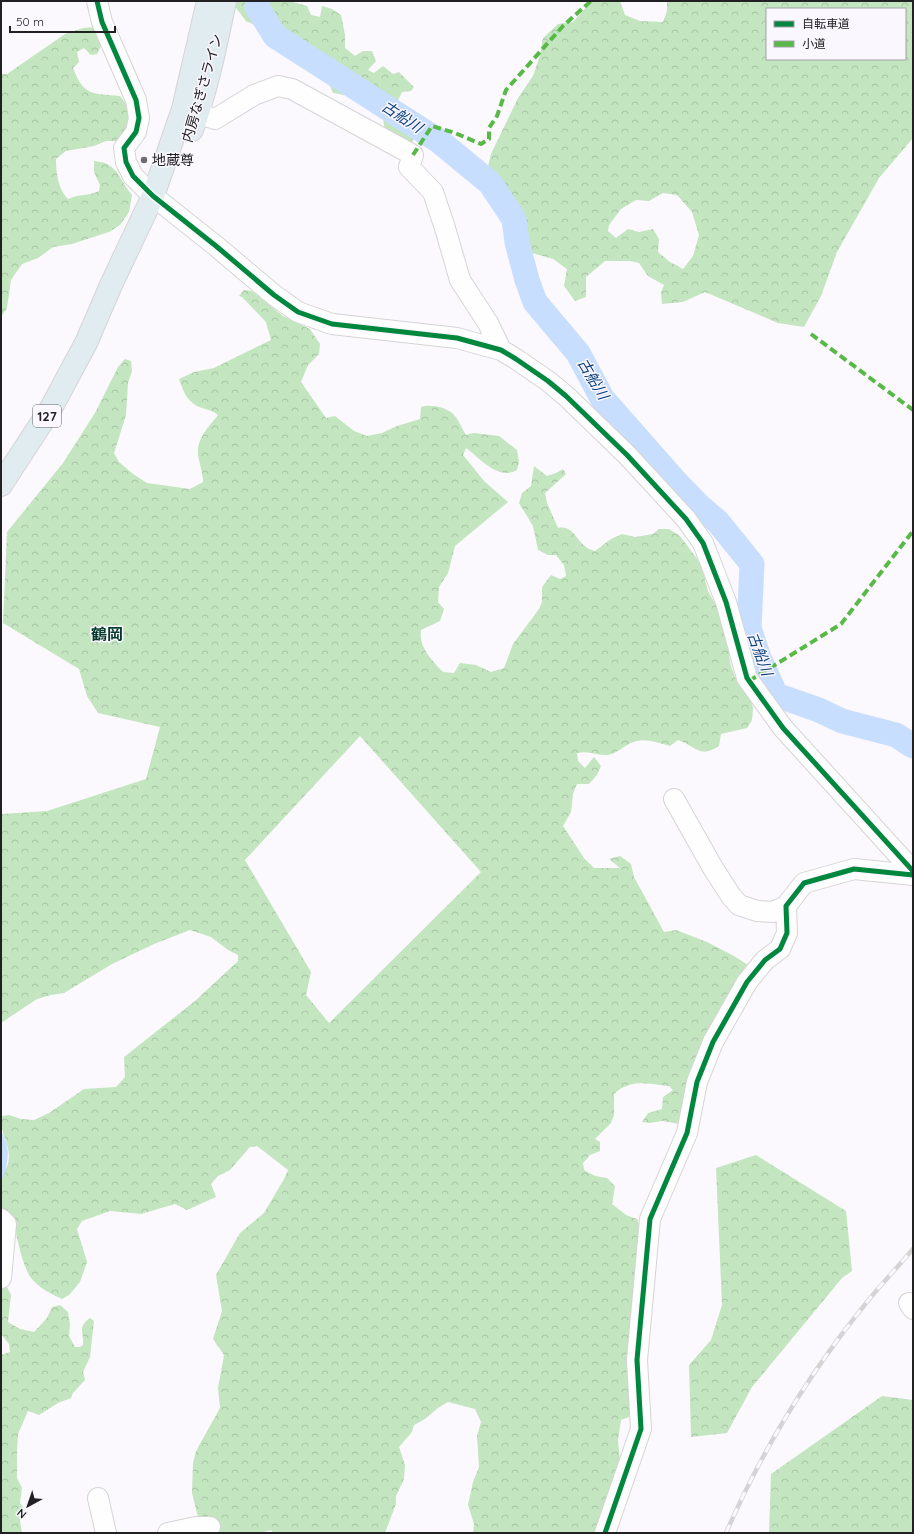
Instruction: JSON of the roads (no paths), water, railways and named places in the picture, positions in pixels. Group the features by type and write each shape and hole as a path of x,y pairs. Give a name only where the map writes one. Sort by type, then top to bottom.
{"highway":[{"name":"内房なぎさライン","path":"191,112 208,1"},
{"name":"内房なぎさライン","path":"1,485 50,410 86,343 111,285 159,201 216,42 225,1"}],"street":[{"path":"98,1 102,22 136,100 139,118 136,132 124,148 126,162 133,176 159,201 216,246 274,295 298,312 332,324 456,338 501,350 548,381 566,396 627,455 686,519 703,543 726,602 747,678 783,728 913,871"},
{"path":"191,112 215,119 254,95 278,86 292,89 412,155 409,167 433,192 460,280 488,323 501,350"},
{"path":"674,799 713,868 731,896 739,904 757,911 773,912 786,906 804,883 854,870 913,875"},
{"path":"605,1533 641,1429 638,1360 650,1219 687,1133 697,1082 713,1042 747,982 765,960 780,948 787,933 786,906"},
{"path":"1,1219 6,1224 1,1278"},
{"path":"98,1498 106,1533"},
{"path":"168,1533 196,1527 210,1527"}],"water":[{"path":"1,1131 7,1144 8,1157 1,1183"}],"waterway":[{"name":"古船川","path":"258,1 257,7 275,36 439,141 490,183 514,219 517,242 527,280 535,302 578,353 602,398 675,481 698,505 718,522 752,564 749,628 759,658 775,693 779,696 819,710 842,721 896,735 913,746"}],"railway":[{"path":"726,1533 771,1442 807,1384 872,1295 913,1249"}],"place":[{"name":"地蔵尊","path":"144,160"}],"district":[{"name":"鶴岡","path":"107,634"}]}
